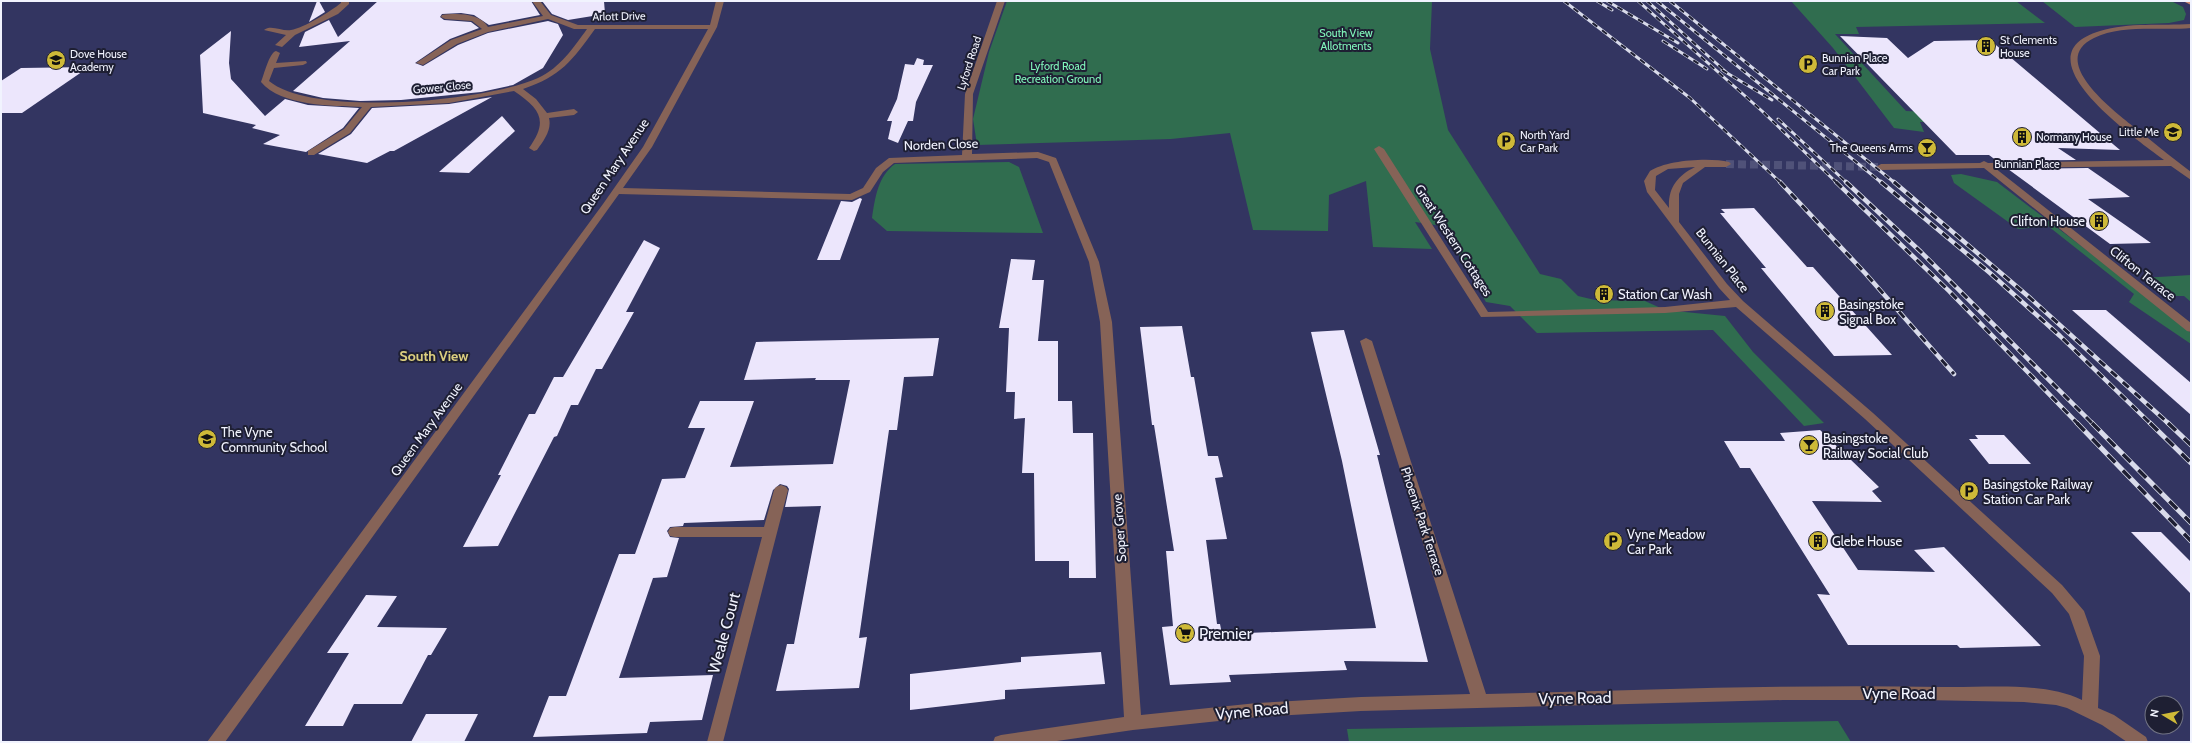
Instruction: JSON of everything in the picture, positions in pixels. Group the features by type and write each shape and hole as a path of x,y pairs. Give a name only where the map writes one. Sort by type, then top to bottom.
{"main road":[{"path":"2187,1 2191,3"}],"street":[{"path":"268,30 292,32 335,12 345,4 345,1"},
{"path":"420,63 454,42 486,30 548,17 536,1"},
{"name":"Queen Mary Avenue","path":"215,742 647,147 713,27 720,1"},
{"name":"Lyford Road","path":"967,157 969,94 1001,1"},
{"path":"445,17 467,18 480,22 486,30"},
{"name":"Arlott Drive","path":"548,17 568,25 592,28 713,27"},
{"path":"2191,26 2121,29 2092,35 2077,46 2074,64 2081,82 2101,104 2191,177"},
{"name":"Gower Close","path":"292,32 277,49 265,82 278,91 309,100 368,106 473,97 517,89 542,79 561,68 592,28"},
{"path":"2164,28 2191,33"},
{"path":"270,66 303,63"},
{"path":"517,89 535,101 545,116 544,137 534,148"},
{"path":"311,153 347,131 368,106"},
{"path":"545,116 574,112"},
{"name":"Great Western Cottages","path":"1379,149 1485,315 1665,310 1739,303"},
{"name":"Norden Close","path":"616,191 852,198 867,190 878,170 892,160 1038,155 1053,160 1094,262 1108,333"},
{"name":"Bunnian Place","path":"1880,166 2173,163"},
{"name":"Bunnian Place","path":"1675,221 1672,203 1675,187 1685,174 1706,164"},
{"name":"Bunnian Place","path":"1726,164 1665,166 1653,172 1649,180 1650,190 1723,286 1739,303 1869,416 2057,589 2076,612 2092,656 2090,710"},
{"name":"Clifton Terrace","path":"1984,164 2191,328"},
{"name":"Soper Grove","path":"1108,333 1110,401 1132,723"},
{"name":"Phoenix Park Terrace","path":"1366,341 1480,700"},
{"name":"Weale Court","path":"715,742 768,532 781,490"},
{"path":"675,532 768,532"},
{"name":"Vyne Road","path":"1001,742 1132,723 1264,710 1361,704 1480,700 1784,693 2024,694 2056,698 2090,710 2129,733 2140,742"}],"green space":[{"path":"1007,1 1432,1 1430,49 1448,130 1540,274 1561,279 1578,296 1595,300 1645,301 1665,310 1725,316 1753,352 1824,423 1804,426 1713,330 1537,333 1510,306 1486,302 1442,226 1415,222 1432,249 1373,247 1366,181 1329,195 1328,231 1253,230 1230,133 1171,139 977,145 973,119 989,52"},
{"path":"1791,1 2016,1 2045,23 1856,27 1859,34 1835,34 1906,111 1950,113 1961,122 1920,122 1924,132 1894,128 1833,48"},
{"path":"2042,1 2171,1 2183,7 2186,14 2184,20 2169,23 2075,27"},
{"path":"1009,162 1019,167 1043,233 887,231 872,218 878,188 889,169 895,164"},
{"path":"1961,174 1997,182 2093,255 2191,333 2191,344 2129,302 2134,294 2048,226 2018,229 1954,183 1951,175"},
{"path":"2191,275 2191,302 2184,296 2164,296 2142,278"},
{"path":"1838,721 1851,742 1349,742 1347,729"}],"building":[{"path":"317,1 319,1 325,12 309,22"},
{"path":"378,1 531,1 540,15 489,25 474,15 461,13 442,14 440,17 444,20 471,22 479,28 450,39 415,63 423,66 458,45 488,33 548,21 558,24 563,35 543,68 513,85 481,92 401,100 360,101 323,98 293,91 350,41 299,47 305,32 329,20 338,37"},
{"path":"542,1 604,1 605,14 568,20 552,14"},
{"path":"231,31 229,63 231,79 265,116 285,99 308,105 359,108 343,128 306,152 263,144 280,135 252,128 256,125 203,113 200,55"},
{"path":"1840,36 1887,38 1908,58 1934,41 1990,40 2120,150 2058,148 2076,160 1997,161 1989,155 1956,155"},
{"path":"917,58 924,60 923,65 933,65 916,102 913,121 908,121 898,143 888,139 892,121 887,121 897,99 905,64 914,65"},
{"path":"89,67 22,113 1,113 1,81 21,68"},
{"path":"492,97 394,151 390,151 367,163 318,154 351,134 372,108 449,104"},
{"path":"502,116 515,131 469,173 439,172"},
{"name":"Clifton House","path":"2088,168 2130,197 2088,199 2151,243 2110,244 2008,169"},
{"path":"860,198 862,199 840,260 817,260 841,201 852,202"},
{"name":"Basingstoke Signal Box","path":"1754,208 1807,267 1813,267 1892,355 1834,356 1761,268 1766,268 1720,213 1725,213 1721,209"},
{"path":"644,240 660,248 626,312 634,312 602,369 596,369 578,405 571,405 557,436 554,437 498,546 463,547 501,475 498,475 529,414 535,414 554,377 563,377"},
{"path":"1011,259 1035,260 1032,280 1044,280 1038,341 1058,341 1058,401 1072,401 1073,433 1093,433 1096,578 1069,578 1069,561 1035,561 1034,473 1022,473 1025,418 1014,419 1015,392 1006,392 1009,328 999,328"},
{"path":"2072,310 2106,310 2191,383 2191,415"},
{"path":"1182,326 1191,377 1194,377 1208,456 1218,456 1223,477 1215,478 1227,539 1206,540 1217,624 1220,624 1222,634 1376,628 1342,461 1311,332 1344,330 1380,455 1377,455 1428,662 1344,661 1347,670 1229,675 1231,682 1170,685 1162,627 1173,626 1166,551 1174,551 1154,425 1152,425 1140,327"},
{"path":"939,338 933,376 904,377 897,430 889,430 859,638 867,637 859,688 776,691 787,644 794,644 821,506 785,507 789,489 787,486 780,484 773,490 764,520 684,523 683,526 670,527 667,531 670,537 679,538 667,577 653,578 619,678 713,675 702,720 650,722 647,733 533,737 549,696 566,696 619,554 635,554 662,479 685,478 705,428 688,428 700,401 754,401 730,467 833,464 850,380 815,380 816,378 744,380 756,342"},
{"path":"1820,430 1879,487 1872,491 1882,502 1812,501 1858,570 1935,572 1914,550 1944,547 2041,646 1960,648 1957,645 1848,645 1817,594 1830,595 1750,468 1740,468 1724,441 1785,441 1780,433"},
{"path":"1975,435 2004,435 2031,464 1989,464 1969,439 1978,439"},
{"path":"2131,532 2161,532 2191,562 2191,594"},
{"path":"366,595 397,596 377,627 447,628 431,655 428,655 402,704 354,704 343,726 305,726 349,653 327,653"},
{"path":"1101,652 1105,684 1005,690 1005,699 910,710 910,674 1021,662 1021,657"},
{"path":"426,714 478,714 464,742 411,742"}],"tunnel":[{"path":"1726,164 1881,167"}],"railway":[{"path":"1564,1 1690,98 1780,183"},
{"path":"1597,1 1612,10"},
{"path":"1607,1 1678,43"},
{"path":"1638,1 1762,111 1837,183"},
{"path":"1647,1 1726,72"},
{"path":"1657,1 1882,183"},
{"path":"1670,1 1895,183"},
{"path":"1663,41 1707,69"},
{"path":"1722,70 1772,100"},
{"path":"1778,119 1847,183"},
{"path":"1836,182 1949,291 2078,424"},
{"path":"1846,182 1921,252 2092,423"},
{"path":"1881,182 1990,273 2060,336 2151,424"},
{"path":"1894,182 2029,297 2169,424"},
{"path":"1780,183 1865,273 1954,374"},
{"path":"2077,423 2191,541"},
{"path":"2092,423 2191,523"},
{"path":"2150,423 2191,463"},
{"path":"2168,423 2191,445"}],"place":[{"name":"St Clements House","path":"1986,46"},
{"name":"Dove House Academy","path":"56,60"},
{"name":"Bunnian Place Car Park","path":"1808,64"},
{"name":"Little Me","path":"2173,132"},
{"name":"Normany House","path":"2022,137"},
{"name":"North Yard Car Park","path":"1506,141"},
{"name":"The Queens Arms","path":"1927,148"},
{"name":"Clifton House","path":"2099,221"},
{"name":"Station Car Wash","path":"1604,294"},
{"name":"Basingstoke Signal Box","path":"1825,311"},
{"name":"The Vyne Community School","path":"207,439"},
{"name":"Basingstoke Railway Social Club","path":"1809,445"},
{"name":"Basingstoke Railway Station Car Park","path":"1969,491"},
{"name":"Vyne Meadow Car Park","path":"1613,541"},
{"name":"Glebe House","path":"1818,541"},
{"name":"Premier","path":"1185,633"}],"district":[{"name":"South View","path":"434,356"}],"park label":[{"name":"South View Allotments","path":"1346,39"},
{"name":"Lyford Road Recreation Ground","path":"1058,72"}]}
